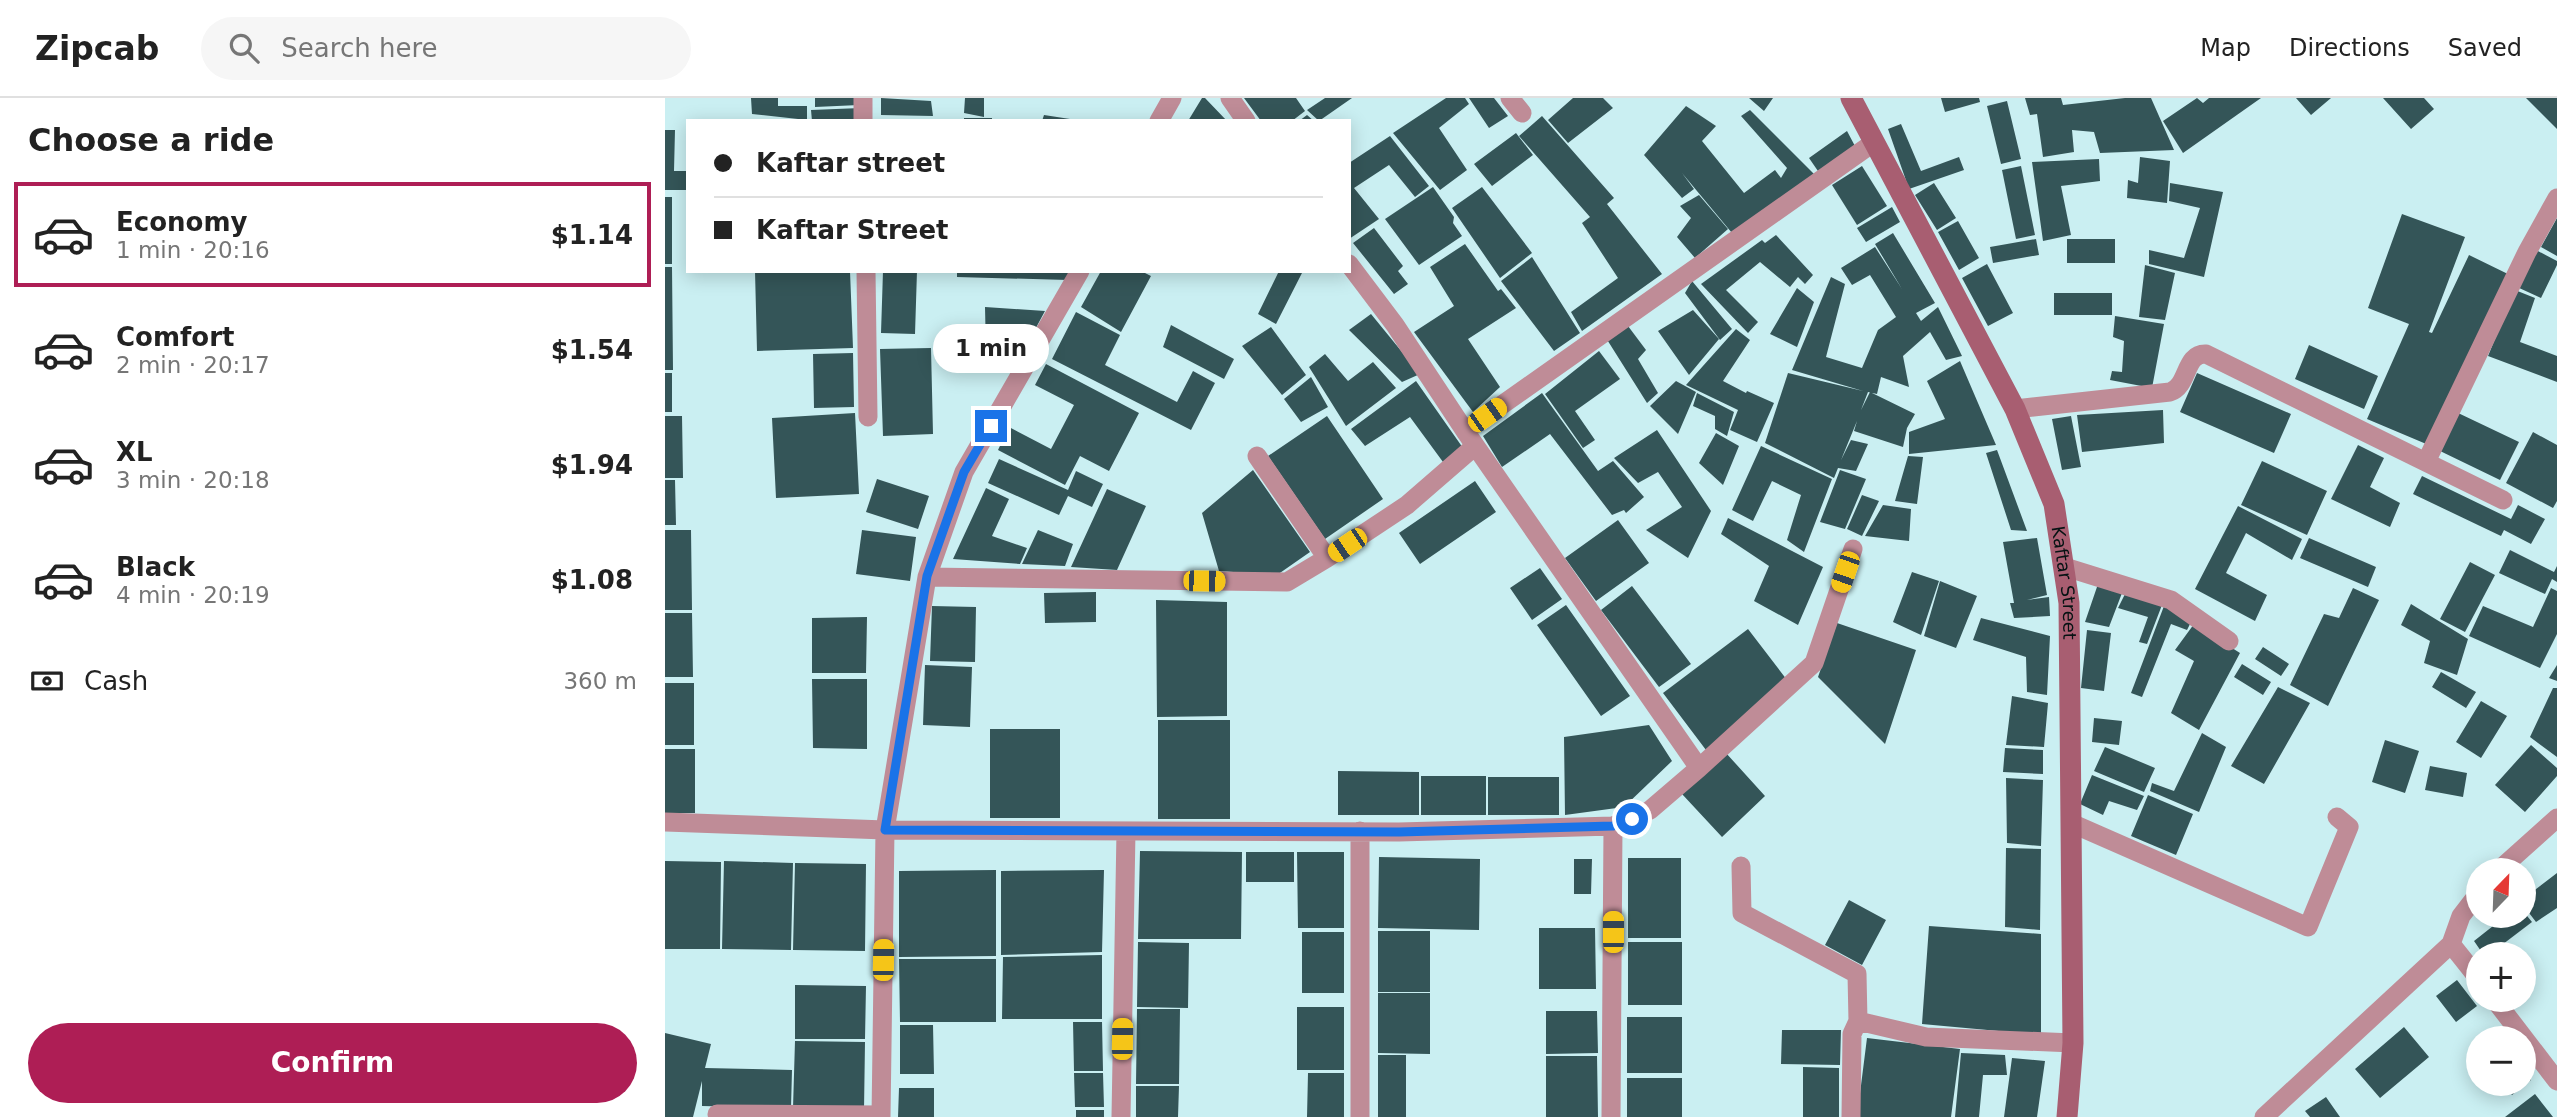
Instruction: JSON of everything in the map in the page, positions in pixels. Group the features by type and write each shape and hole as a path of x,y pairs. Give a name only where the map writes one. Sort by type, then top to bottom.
{"street":[{"path":"863,98 863,119"},
{"path":"1160,119 1172,98"},
{"path":"1230,98 1245,119"},
{"name":"Kaftar Street","path":"1851,98 2015,409 2054,504 2069,603 2073,1043 2067,1117"},
{"path":"927,576 1287,582 1407,505 1470,439 1873,143"},
{"path":"2425,462 2527,253 2557,198"},
{"path":"1351,267 1395,325 1470,439 1699,768"},
{"path":"866,273 869,417"},
{"path":"717,1114 881,1116 885,830 927,576 964,472 1079,273"},
{"path":"2015,409 2178,390 2194,357 2206,354 2503,500"},
{"path":"1257,456 1327,558"},
{"path":"665,822 885,830 1360,831 1613,826 1650,810 1814,663 1853,549"},
{"path":"2065,567 2171,600 2229,641"},
{"path":"2071,823 2308,927 2349,827 2337,817"},
{"path":"2512,858 2557,818"},
{"path":"1611,1117 1613,826"},
{"path":"1121,1117 1126,831"},
{"path":"1360,831 1360,1117"},
{"path":"1741,866 1742,913 1857,974 1858,1021 1852,1034 1851,1117"},
{"path":"2264,1117 2283,1110 2451,944 2466,910"},
{"path":"2451,944 2466,963"},
{"path":"2504,1012 2557,1081"},
{"path":"1858,1021 1927,1037 2073,1043"}],"building":[{"path":"751,98 778,98 778,106 807,106 807,119 752,114"},
{"path":"815,98 859,98 859,105 815,107"},
{"path":"881,98 931,101 933,116 881,115"},
{"path":"965,98 984,98 984,117 964,113"},
{"path":"1202,98 1205,98 1225,119 1189,119"},
{"path":"1244,98 1296,98 1305,111 1295,119 1260,119"},
{"path":"1325,98 1352,98 1322,119 1317,119 1307,110"},
{"path":"1446,98 1465,98 1469,104 1439,128 1467,170 1440,190 1393,133"},
{"path":"1469,98 1494,98 1508,116 1489,128"},
{"path":"1573,98 1603,98 1613,108 1568,143 1548,120"},
{"path":"1749,98 1773,98 1764,111"},
{"path":"1941,98 1979,98 1980,102 1945,112"},
{"path":"2025,98 2061,98 2063,105 2151,98 2174,150 2100,153 2094,132 2072,130 2074,152 2043,157 2037,114 2030,115"},
{"path":"2197,98 2203,103 2209,98 2261,98 2183,153 2163,121"},
{"path":"2296,98 2331,98 2311,115"},
{"path":"2383,98 2424,98 2434,109 2411,129"},
{"path":"2526,98 2557,98 2557,129"},
{"path":"2007,101 2021,159 2001,164 1987,106"},
{"path":"1686,106 1716,126 1702,141 1744,193 1775,170 1781,178 1787,168 1741,116 1750,110 1815,175 1732,233 1682,173 1694,189 1682,198 1644,155"},
{"path":"861,108 860,119 812,119 811,110"},
{"path":"1044,115 1070,119 1043,119"},
{"path":"1542,116 1614,198 1607,204 1662,274 1582,331 1571,312 1618,278 1582,223 1590,217 1519,136"},
{"path":"1901,124 1921,171 1959,157 1964,170 1909,189 1888,129"},
{"path":"665,130 675,130 674,171 686,171 686,190 665,190"},
{"path":"1847,131 1856,148 1820,174 1809,158"},
{"path":"1516,133 1533,155 1492,186 1474,164"},
{"path":"1390,136 1429,186 1415,197 1389,165 1354,188 1379,219 1351,238 1351,162"},
{"path":"2140,157 2170,161 2167,203 2127,198 2128,180 2138,183"},
{"path":"2099,159 2100,181 2061,186 2071,235 2043,241 2032,162"},
{"path":"1862,166 1887,206 1857,225 1832,185"},
{"path":"2021,166 2035,235 2016,239 2002,170"},
{"path":"1934,183 1956,218 1937,230 1915,195"},
{"path":"2170,183 2223,192 2204,277 2149,264 2149,250 2184,258 2200,208 2169,201"},
{"path":"1433,187 1454,217 1453,223 1462,236 1419,265 1385,219"},
{"path":"1482,187 1532,253 1500,278 1452,208"},
{"path":"1699,195 1728,229 1695,258 1677,237 1691,218 1680,206"},
{"path":"665,197 672,197 672,264 665,264"},
{"path":"1892,207 1900,222 1866,242 1857,228"},
{"path":"2402,214 2465,237 2429,332 2432,333 2469,255 2512,276 2431,446 2367,419 2409,324 2368,308"},
{"path":"2557,218 2557,256 2541,247"},
{"path":"1958,221 1979,258 1959,270 1938,232"},
{"path":"1374,228 1403,266 1398,271 1408,284 1394,294 1353,243"},
{"path":"1893,233 1935,303 1916,313 1921,321 1938,307 1962,356 1946,360 1930,332 1903,356 1909,387 1881,377 1877,394 1872,393 1915,414 1907,428 1903,447 1854,431 1857,421 1841,460 1851,440 1868,444 1856,471 1838,468 1834,478 1765,443 1788,373 1863,391 1792,370 1831,277 1845,284 1826,357 1862,368 1878,330 1896,317 1870,275 1852,285 1841,268 1875,247 1902,289 1875,244"},
{"path":"1776,235 1813,275 1805,284 1798,277 1790,287 1760,262 1726,290 1758,322 1748,333 1701,284 1762,240 1765,243"},
{"path":"2036,239 2039,255 1993,263 1990,247"},
{"path":"2067,239 2115,239 2115,263 2067,263"},
{"path":"1465,244 1498,291 1501,289 1516,308 1468,339 1500,387 1473,412 1414,332 1454,306 1430,267"},
{"path":"2536,250 2557,261 2541,298 2517,287"},
{"path":"1532,257 1580,333 1554,351 1501,281"},
{"path":"1987,264 2013,313 1988,326 1962,278"},
{"path":"2145,265 2175,273 2165,320 2139,317"},
{"path":"665,267 672,267 673,370 665,370"},
{"path":"755,273 850,273 853,348 757,351"},
{"path":"883,273 917,273 915,334 881,333"},
{"path":"957,273 1068,273 1068,280 957,277"},
{"path":"1100,273 1145,273 1151,276 1121,332 1081,307"},
{"path":"1278,273 1302,273 1276,324 1258,314"},
{"path":"1692,281 1732,329 1720,340 1685,293"},
{"path":"1797,288 1814,302 1797,347 1770,334"},
{"path":"2515,290 2535,298 2520,342 2557,356 2557,382 2488,356"},
{"path":"2054,293 2112,293 2112,315 2054,315"},
{"path":"985,307 1045,311 1024,350 986,352"},
{"path":"1693,310 1719,339 1689,375 1658,331"},
{"path":"1076,312 1120,335 1105,365 1177,402 1193,371 1215,383 1191,430 1052,359"},
{"path":"1371,314 1420,374 1402,382 1349,330"},
{"path":"2115,316 2164,324 2152,388 2110,380 2112,371 2122,372 2124,341 2113,337"},
{"path":"1171,325 1234,359 1224,379 1163,347"},
{"path":"1628,326 1646,350 1638,359 1658,393 1647,403 1606,338"},
{"path":"1271,327 1306,375 1282,395 1242,346"},
{"path":"1736,329 1750,340 1723,381 1774,403 1757,442 1730,430 1738,410 1686,385"},
{"path":"2309,345 2378,376 2364,409 2295,379"},
{"path":"931,348 933,434 883,436 880,349"},
{"path":"1599,351 1620,379 1575,411 1595,440 1583,448 1545,394"},
{"path":"853,353 854,407 814,408 813,354"},
{"path":"1325,354 1348,381 1373,362 1396,388 1346,426 1309,367"},
{"path":"1960,361 1996,445 1909,454 1909,432 1945,419 1927,381"},
{"path":"1046,364 1139,413 1109,471 1080,456 1065,485 998,450 1009,427 1051,449 1074,405 1035,385"},
{"path":"665,373 672,373 672,412 665,412"},
{"path":"2197,373 2291,414 2274,453 2180,412"},
{"path":"1311,377 1328,407 1301,422 1284,399"},
{"path":"1416,381 1463,448 1443,462 1410,417 1365,446 1351,429"},
{"path":"1676,381 1696,392 1678,434 1650,406"},
{"path":"1542,393 1598,471 1613,461 1644,497 1626,513 1624,510 1612,515 1550,434 1502,467 1483,436"},
{"path":"1697,393 1734,412 1727,436 1715,429 1715,416 1693,406"},
{"path":"2163,410 2164,443 2082,452 2077,415"},
{"path":"2456,412 2519,442 2500,480 2438,450"},
{"path":"855,413 859,494 776,498 772,418"},
{"path":"665,416 682,416 683,478 665,478"},
{"path":"1327,416 1383,499 1325,539 1268,456"},
{"path":"2071,416 2081,467 2062,470 2052,419"},
{"path":"1657,430 1711,511 1688,558 1646,530 1682,507 1658,472 1638,483 1614,458"},
{"path":"2533,432 2557,445 2557,501 2553,508 2506,483"},
{"path":"1716,433 1739,446 1723,485 1699,463"},
{"path":"2358,445 2384,458 2370,487 2400,503 2390,527 2331,499"},
{"path":"1761,446 1832,479 1804,552 1787,540 1801,495 1772,481 1753,521 1732,510"},
{"path":"1997,450 2027,531 2011,530 1986,453"},
{"path":"1908,456 1923,457 1917,504 1895,501"},
{"path":"999,459 1068,490 1076,471 1103,484 1092,507 1068,496 1059,515 988,483"},
{"path":"2262,461 2327,491 2307,535 2241,505"},
{"path":"1253,470 1310,552 1277,575 1219,571 1202,513"},
{"path":"1840,470 1866,479 1845,529 1820,522"},
{"path":"2422,476 2511,519 2518,505 2545,519 2531,544 2504,530 2501,536 2413,494"},
{"path":"877,479 929,496 918,529 866,512"},
{"path":"665,480 675,480 676,525 665,525"},
{"path":"1475,481 1496,512 1420,564 1399,533"},
{"path":"986,488 1009,499 992,536 1027,548 1020,564 953,559"},
{"path":"1107,489 1146,506 1117,570 1071,567"},
{"path":"1862,495 1879,501 1862,536 1847,529"},
{"path":"1883,505 1911,509 1909,541 1865,536"},
{"path":"2238,506 2302,539 2292,560 2246,533 2226,573 2267,595 2255,621 2195,589"},
{"path":"1728,518 1823,567 1798,625 1754,601 1769,566 1721,534"},
{"path":"1618,520 1649,563 1596,601 1565,558"},
{"path":"665,530 691,530 692,610 665,610"},
{"path":"862,530 916,537 910,581 856,574"},
{"path":"1038,530 1073,544 1065,566 1022,564"},
{"path":"2037,538 2047,595 2027,600 2049,597 2050,616 2014,618 2010,603 2014,603 2003,542"},
{"path":"2309,538 2376,567 2368,587 2300,558"},
{"path":"2510,550 2554,572 2557,566 2557,582 2552,579 2545,594 2499,573"},
{"path":"2470,562 2495,575 2465,632 2440,619"},
{"path":"1540,568 1562,599 1532,620 1510,588"},
{"path":"1912,572 1939,581 1921,635 1893,622"},
{"path":"1940,581 1977,596 1956,648 1924,636"},
{"path":"2098,584 2122,593 2109,627 2085,622"},
{"path":"1632,586 1691,664 1659,687 1601,610"},
{"path":"2353,588 2379,600 2328,706 2290,685 2324,614 2339,618"},
{"path":"2551,588 2557,591 2557,634 2540,668 2469,636 2483,606 2533,627"},
{"path":"1096,592 1096,622 1045,623 1044,593"},
{"path":"2125,594 2162,605 2147,644 2139,642 2148,617 2118,608"},
{"path":"1156,600 1227,602 1227,716 1157,717"},
{"path":"2411,604 2468,639 2457,675 2424,663 2430,641 2401,625"},
{"path":"1566,605 1630,696 1601,716 1537,625"},
{"path":"932,606 976,607 975,662 930,661"},
{"path":"2164,606 2192,620 2187,630 2171,624 2142,697 2131,693"},
{"path":"665,613 692,613 693,677 665,677"},
{"path":"867,617 866,673 812,673 812,618"},
{"path":"1981,618 2050,636 2047,695 2027,692 2026,657 1973,640"},
{"path":"1837,623 1916,650 1885,744 1818,677"},
{"path":"2194,624 2240,653 2199,730 2171,713 2194,661 2175,650"},
{"path":"1748,629 1787,680 1706,750 1663,693"},
{"path":"2087,630 2111,633 2104,691 2081,688"},
{"path":"2263,647 2289,664 2281,676 2255,659"},
{"path":"2242,664 2271,682 2263,695 2234,677"},
{"path":"925,665 972,667 970,727 923,725"},
{"path":"2557,665 2557,681 2549,678"},
{"path":"2441,672 2476,692 2466,708 2432,687"},
{"path":"812,679 867,679 867,749 813,748"},
{"path":"665,683 694,683 694,745 665,745"},
{"path":"2278,687 2310,703 2264,784 2231,766"},
{"path":"2553,688 2557,688 2557,757 2530,737"},
{"path":"2012,696 2048,703 2044,747 2006,745"},
{"path":"2481,701 2507,716 2481,758 2456,742"},
{"path":"2094,718 2122,721 2119,745 2092,742"},
{"path":"1158,720 1230,720 1230,819 1158,819"},
{"path":"1649,725 1672,761 1624,807 1565,815 1564,737"},
{"path":"990,729 1060,729 1060,818 990,818"},
{"path":"2202,733 2226,747 2199,812 2150,791 2152,783 2174,791"},
{"path":"2385,740 2419,751 2405,793 2372,782"},
{"path":"2531,745 2557,768 2557,776 2525,812 2495,785"},
{"path":"2105,747 2155,768 2144,792 2094,771"},
{"path":"2005,748 2043,750 2043,774 2003,772"},
{"path":"665,749 695,749 695,813 665,813"},
{"path":"1726,753 1765,796 1722,837 1682,794"},
{"path":"2430,766 2467,773 2463,797 2425,790"},
{"path":"1338,771 1419,772 1419,815 1338,815"},
{"path":"2092,775 2144,796 2137,810 2109,801 2103,815 2080,804"},
{"path":"1421,776 1486,776 1486,815 1421,815"},
{"path":"1488,777 1559,777 1559,815 1488,815"},
{"path":"2006,778 2043,780 2041,846 2007,843"},
{"path":"2148,795 2193,814 2176,855 2131,836"},
{"path":"2006,848 2041,849 2040,930 2005,927"},
{"path":"1140,851 1242,852 1241,939 1138,939"},
{"path":"1246,852 1294,852 1294,882 1246,882"},
{"path":"1297,852 1344,852 1344,928 1298,928"},
{"path":"1379,857 1480,859 1479,930 1378,928"},
{"path":"1628,858 1681,858 1681,938 1628,938"},
{"path":"1574,859 1592,859 1591,894 1574,894"},
{"path":"665,861 721,862 720,949 665,949"},
{"path":"724,861 793,863 791,950 722,949"},
{"path":"795,863 866,864 865,951 793,950"},
{"path":"996,870 996,956 899,957 899,871"},
{"path":"1104,870 1102,952 1001,955 1001,871"},
{"path":"2557,873 2557,908 2536,922 2536,889"},
{"path":"1849,900 1886,920 1862,965 1825,945"},
{"path":"1929,926 2041,934 2041,1035 1922,1024"},
{"path":"1539,928 1595,928 1596,989 1539,989"},
{"path":"2490,928 2524,928 2506,942 2474,941"},
{"path":"1378,931 1430,931 1430,992 1378,992"},
{"path":"1302,932 1344,932 1344,993 1302,993"},
{"path":"1138,942 1189,943 1188,1008 1137,1007"},
{"path":"1628,942 1682,942 1682,1005 1628,1005"},
{"path":"1102,955 1102,1019 1002,1019 1003,957"},
{"path":"899,959 996,959 996,1022 900,1022"},
{"path":"2457,980 2466,992 2466,1012 2469,1012 2456,1022 2436,996"},
{"path":"795,985 866,986 865,1039 795,1039"},
{"path":"1378,993 1430,993 1430,1054 1378,1053"},
{"path":"1297,1007 1344,1007 1344,1070 1297,1070"},
{"path":"1137,1009 1180,1009 1179,1084 1136,1084"},
{"path":"1546,1011 1597,1011 1598,1053 1546,1054"},
{"path":"1627,1017 1682,1017 1682,1073 1627,1073"},
{"path":"1073,1022 1102,1022 1103,1071 1074,1071"},
{"path":"900,1025 933,1025 934,1074 900,1074"},
{"path":"2404,1027 2429,1057 2380,1098 2355,1069"},
{"path":"1782,1030 1841,1030 1840,1065 1781,1064"},
{"path":"665,1033 711,1044 705,1068 792,1070 791,1108 702,1106 702,1081 693,1117 665,1117"},
{"path":"1867,1038 1960,1049 1951,1117 1857,1117"},
{"path":"795,1041 865,1042 864,1110 793,1108"},
{"path":"1961,1053 2005,1055 2007,1075 1983,1075 1979,1117 1955,1117"},
{"path":"1378,1055 1406,1055 1406,1117 1378,1117"},
{"path":"1546,1056 1597,1056 1598,1117 1546,1117"},
{"path":"2012,1058 2045,1061 2037,1117 2004,1117"},
{"path":"1803,1067 1839,1068 1839,1117 1803,1117"},
{"path":"1074,1073 1103,1073 1104,1107 1075,1107"},
{"path":"1308,1073 1344,1073 1344,1117 1307,1117"},
{"path":"1627,1078 1682,1078 1682,1117 1627,1117"},
{"path":"1136,1086 1179,1086 1178,1117 1136,1117"},
{"path":"899,1088 934,1088 934,1117 898,1117"},
{"path":"2536,1095 2553,1117 2505,1117"},
{"path":"2326,1097 2340,1117 2310,1117 2305,1111"},
{"path":"1076,1110 1104,1110 1104,1117 1076,1117"}],"route":[{"path":"991,426 964,472 927,576 885,830 1399,832 1613,826 1632,819"}]}
